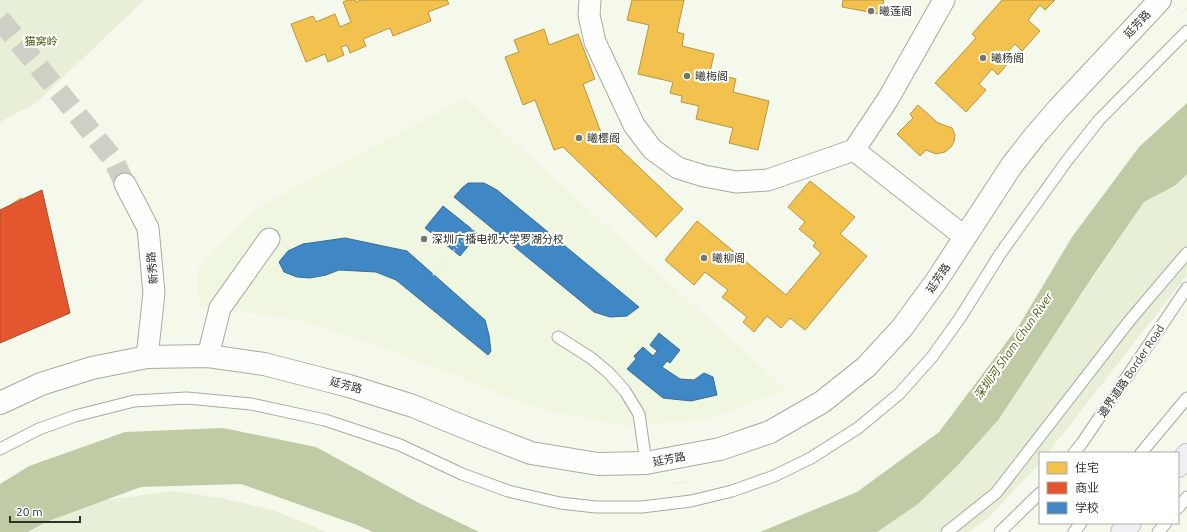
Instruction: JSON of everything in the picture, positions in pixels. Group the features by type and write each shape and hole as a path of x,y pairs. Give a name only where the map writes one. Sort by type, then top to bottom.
{"highway":[{"path":"1122,532 1129,524"}],"main road":[{"name":"延芳路","path":"0,403 41,384 92,368 147,357 208,356 264,364 349,386 413,406 531,453 598,464 646,463 720,449 770,432 822,402 866,367 902,328 937,280 1012,165 1034,137 1058,109 1160,0"}],"street":[{"path":"590,0 588,15 595,42 634,125 652,149 678,168 704,176 736,182 768,180 854,150 888,99 944,0"},
{"path":"854,150 965,237"},
{"name":"新秀路","path":"125,184 148,228 154,293 147,357"},
{"path":"208,356 220,308 269,239"}],"lane":[{"path":"0,449 39,429 75,416 134,401 187,398 251,404 325,420 400,445 462,474 508,490 560,503 596,507 642,507 691,501 732,491 774,476 811,458 858,428 899,394 932,357 1000,254 1066,162 1099,120 1187,31"},
{"path":"947,532 996,493 1130,320 1187,253"},
{"name":"邊界道路 Border Road","path":"1075,452 1187,288"},
{"path":"558,337 591,358 609,373 626,391 639,414 646,463"},
{"path":"1141,452 1187,398"},
{"path":"1000,532 1039,494"},
{"path":"1179,507 1187,497"},
{"path":"1074,532 1080,524"},
{"path":"1158,532 1165,524"}],"path":[{"path":"1177,18 1187,7"},
{"path":"433,275 481,219"},
{"path":"670,483 692,482"}],"shaded area":[{"name":"深圳广播电视大学罗湖分校","path":"466,98 787,390 707,419 625,426 538,409 432,366 366,342 294,319 199,306 197,270 257,208"}],"green space":[{"name":"猫窝岭","path":"0,0 144,0 35,104 0,122"},
{"path":"1187,174 1187,275 1049,452 1039,452 1039,464 987,519 969,532 875,532 993,426 1144,202 1176,185"},
{"path":"175,491 226,499 275,511 327,532 30,532 46,522 105,500"}],"water":[{"name":"深圳河 Sham Chun River","path":"1187,103 1187,174 1176,185 1144,202 1093,276 999,419 957,466 918,504 877,532 760,532 857,492 939,432 1020,324 1072,237 1139,147"},
{"path":"223,428 316,447 417,502 479,532 373,532 241,484 141,487 46,522 28,532 0,532 0,484 29,466 125,432"}],"building: 住宅":[{"path":"355,0 356,2 361,0 447,0 449,4 428,12 431,21 393,36 390,28 363,39 366,46 350,53 347,45 341,47 344,55 328,62 325,54 306,62 291,24 313,16 316,22 335,14 340,27 351,22 343,2"},
{"name":"曦梅阁","path":"632,0 684,0 677,32 684,34 682,46 714,54 710,72 736,79 733,92 769,101 758,150 729,143 733,128 696,119 699,106 681,102 682,96 670,93 673,82 638,74 649,25 627,20"},
{"name":"曦莲阁","path":"843,0 884,0 880,14 842,7"},
{"name":"曦杨阁","path":"1002,0 1055,0 1045,10 1040,5 1028,20 1040,31 1022,51 1015,44 1005,55 1010,61 998,75 992,69 979,84 986,90 966,112 935,83 976,38 972,34"},
{"name":"曦樱阁","path":"544,29 549,45 578,34 595,79 583,84 600,130 683,209 656,237 563,147 554,150 535,100 523,105 505,57 519,52 514,40"},
{"path":"918,105 938,123 952,128 955,135 954,142 945,152 936,154 926,150 920,156 897,134 913,118 910,114"},
{"name":"曦柳阁","path":"810,181 855,217 840,234 867,256 805,330 790,318 781,328 767,316 754,332 743,322 747,317 722,297 728,290 705,272 694,285 665,260 697,221 786,295 821,253 813,246 816,243 799,229 805,222 788,207"},
{"path":"33,197 46,217 8,243 12,250 2,257 6,263 0,267 0,212 21,198 24,203"}],"building: 商业":[{"path":"42,190 70,313 0,343 0,210"}],"building: 学校":[{"path":"468,183 484,183 497,190 639,307 627,316 610,317 594,312 454,197"},
{"path":"443,206 478,234 460,256 425,228"},
{"path":"345,238 407,251 485,320 491,351 488,355 396,280 376,272 339,270 326,275 310,278 297,277 284,272 279,262 288,251 303,244"},
{"path":"659,333 680,350 670,363 667,361 662,367 680,379 694,380 704,373 713,377 717,395 691,401 663,398 627,369 636,359 634,356 643,347 653,356 657,351 650,345"}],"tunnel":[{"path":"0,19 113,159 125,184"}],"place":[{"name":"曦莲阁","path":"871,11"},
{"name":"曦杨阁","path":"983,58"},
{"name":"曦梅阁","path":"687,76"},
{"name":"曦樱阁","path":"579,138"},
{"name":"深圳广播电视大学罗湖分校","path":"424,239"},
{"name":"曦柳阁","path":"704,258"}]}
